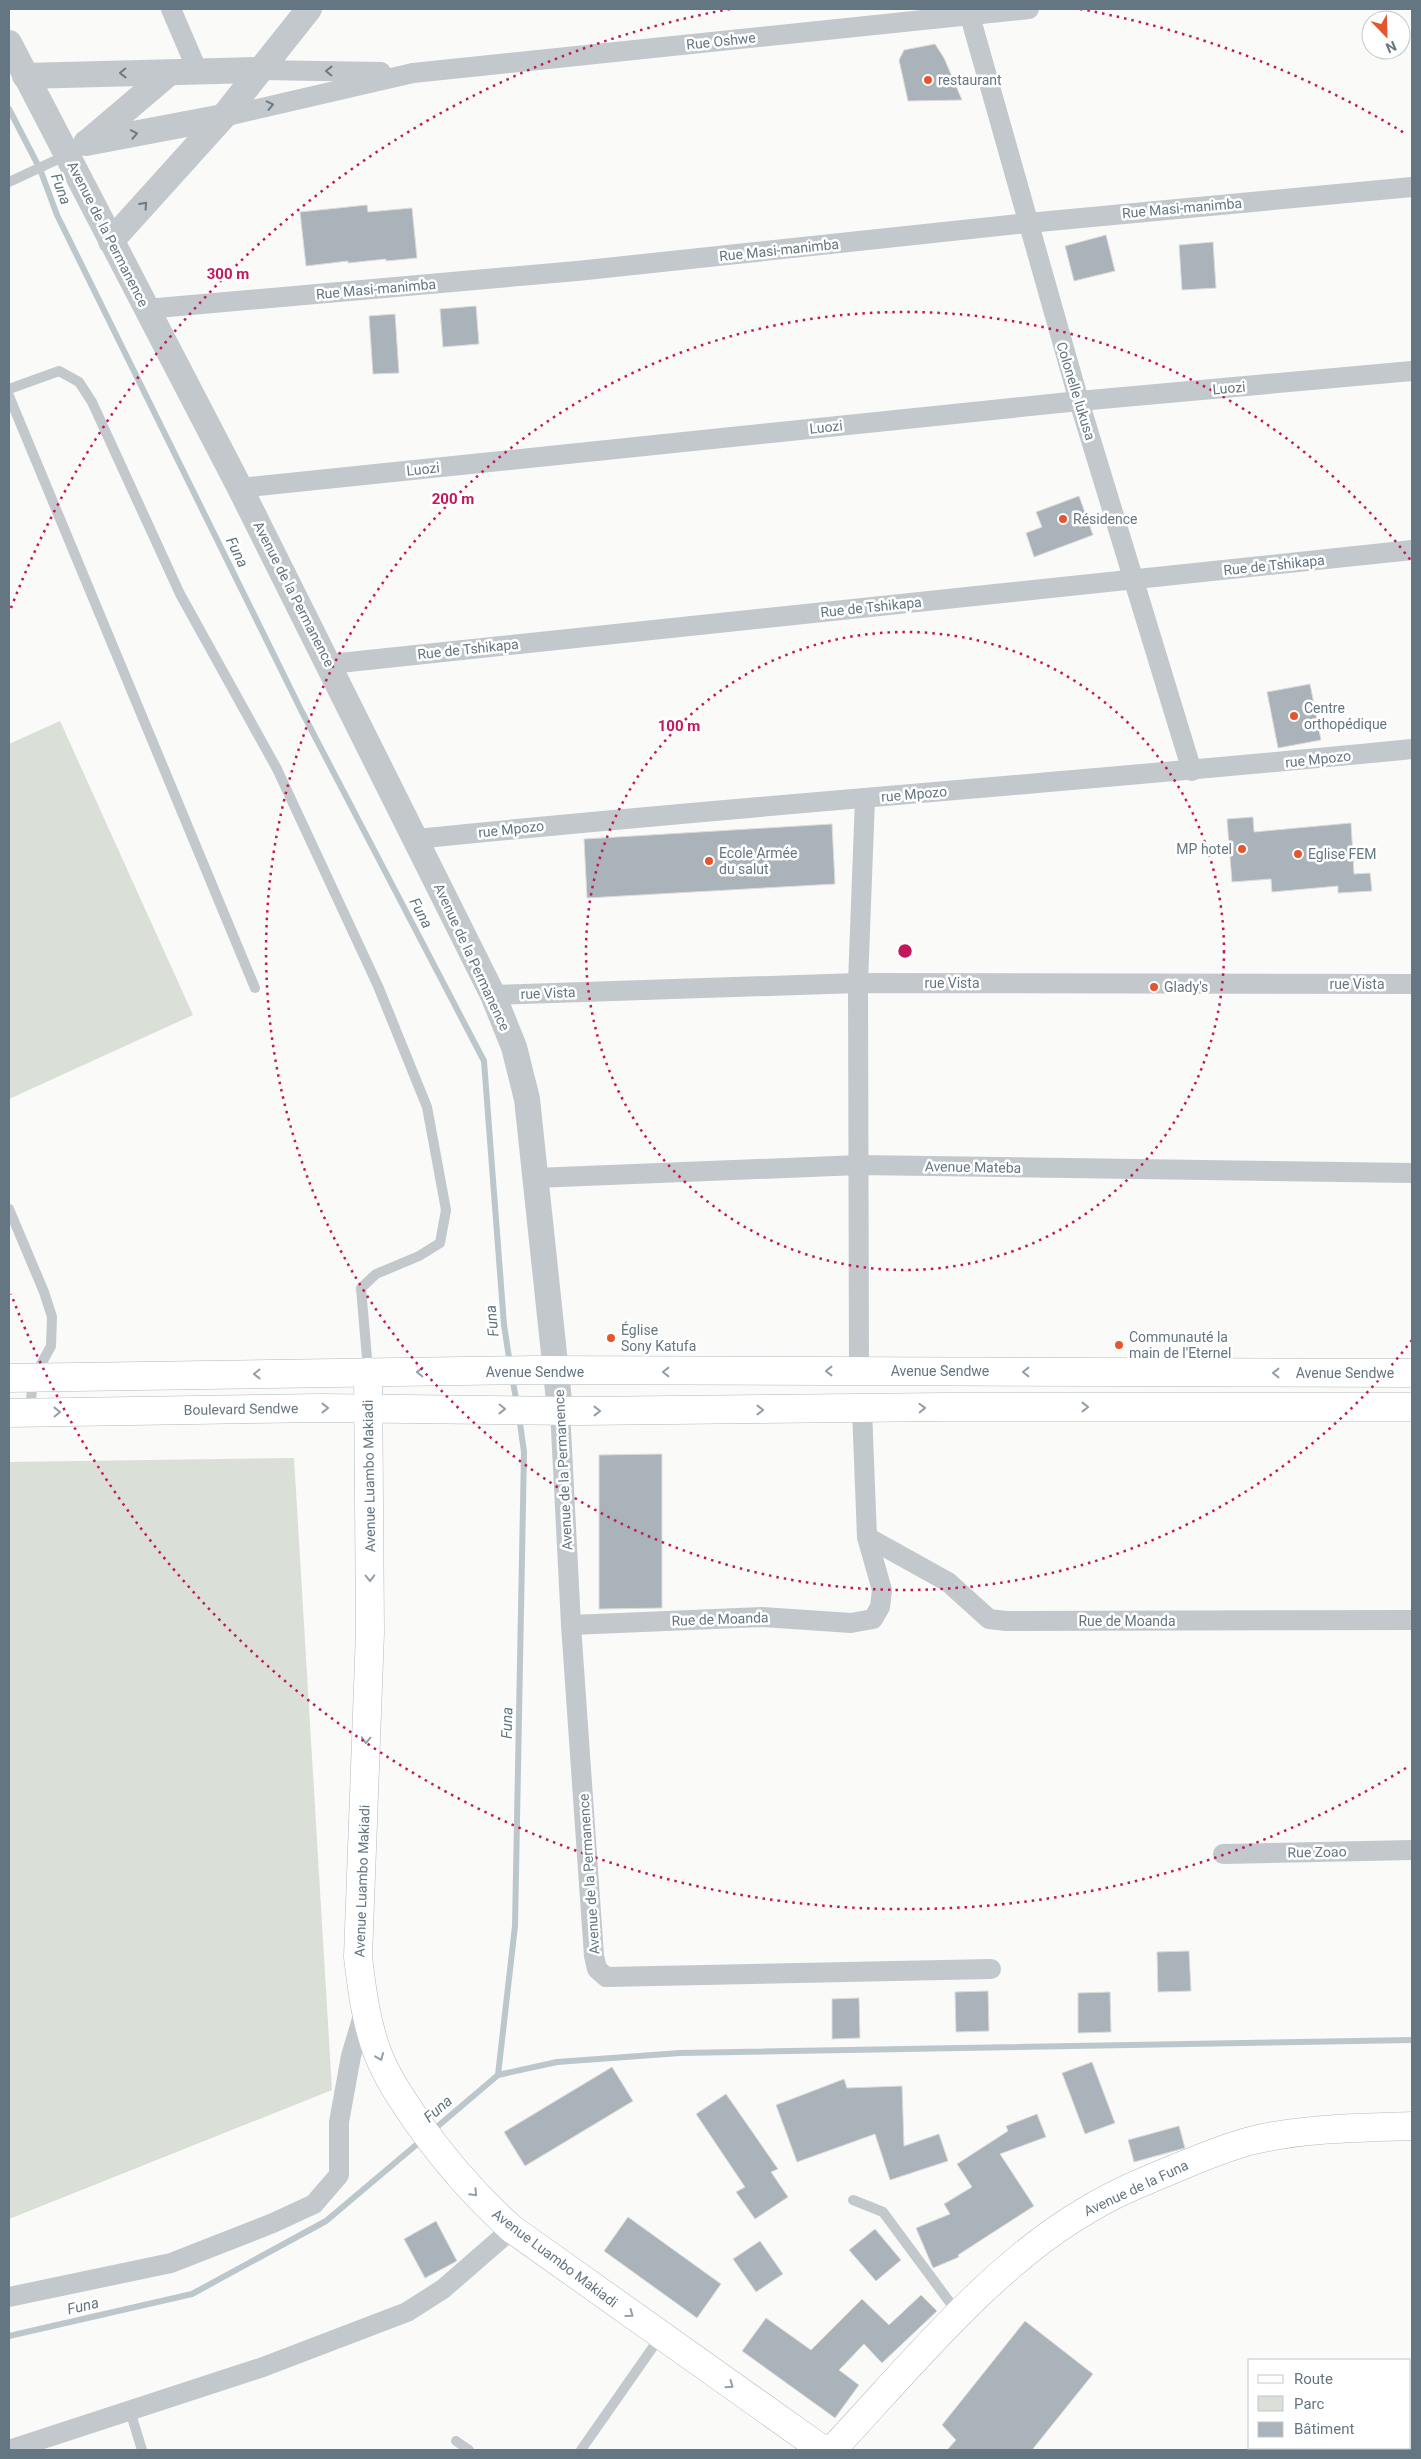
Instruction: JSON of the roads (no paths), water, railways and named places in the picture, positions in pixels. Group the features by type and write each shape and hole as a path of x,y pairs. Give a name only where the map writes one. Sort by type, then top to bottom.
{"main road":[{"name":"Avenue Sendwe","path":"368,1372 1412,1373"},
{"path":"21,1379 368,1372"},
{"name":"Avenue Luambo Makiadi","path":"368,1372 370,1632 358,1957 365,2009 378,2054 390,2082 442,2157 485,2205 512,2229 823,2450"},
{"path":"560,1410 862,1410 944,1407 1412,1407"},
{"name":"Boulevard Sendwe","path":"19,1413 367,1408 560,1410"},
{"name":"Avenue de la Funa","path":"832,2450 959,2315 1036,2245 1083,2212 1123,2190 1195,2160 1253,2140 1288,2135 1412,2126"}],"street":[{"path":"171,9 198,72"},
{"path":"111,241 223,117 308,9"},
{"name":"Rue Oshwe","path":"413,73 969,11 1028,9"},
{"name":"Colonelle lukusa","path":"969,11 1079,401 1192,771"},
{"name":"Avenue de la Permanence","path":"9,43 330,664 493,995 514,1047 527,1099 546,1371 560,1410 571,1625 594,1956 597,1969 606,1977 991,1969"},
{"path":"25,76 259,70 413,73"},
{"path":"67,155 169,73"},
{"path":"67,155 413,73"},
{"name":"Rue Masi-manimba","path":"146,309 577,271 1028,223 1412,186"},
{"name":"Luozi","path":"240,488 1079,401 1412,371"},
{"name":"Rue de Tshikapa","path":"330,664 1412,550"},
{"name":"rue Mpozo","path":"416,839 649,816 1192,771 1412,749"},
{"path":"859,1371 858,983 865,798"},
{"name":"rue Vista","path":"493,995 858,983 1412,984"},
{"name":"Avenue Mateba","path":"534,1178 859,1165 1412,1173"},
{"name":"Rue de Moanda","path":"571,1625 762,1616 851,1623 873,1618 880,1607 882,1590 867,1537 862,1410"},
{"name":"Rue de Moanda","path":"867,1537 948,1582 990,1618 1006,1621 1412,1620"},
{"name":"Rue Zoao","path":"1223,1854 1412,1850"},
{"path":"9,2297 170,2263 273,2223 314,2204 339,2175 339,2122 351,2056 365,2009"},
{"path":"9,2450 263,2367 407,2312 443,2290 512,2229"}],"lane":[{"path":"9,182 67,155"},
{"path":"9,389 59,372 78,382 92,402 180,594 276,769 378,986 427,1107 446,1210 440,1243 419,1256 376,1274 361,1288 368,1372"},
{"path":"9,396 255,988"},
{"path":"9,1209 44,1292 52,1317 51,1346 21,1379 19,1413"},
{"path":"853,2200 883,2212 959,2315"},
{"path":"581,2450 660,2336"},
{"path":"130,2411 142,2450"},
{"path":"456,2441 469,2450"}],"waterway":[{"name":"Funa","path":"9,109 40,169 57,215 301,710 484,1061 504,1325 510,1364"},
{"name":"Funa","path":"512,1377 517,1404"},
{"name":"Funa","path":"431,2132 498,2075 515,1926 524,1452 519,1416"},
{"path":"498,2075 557,2062 680,2053 1412,2040"},
{"name":"Funa","path":"9,2336 192,2294 326,2221 422,2140"}],"place":[{"name":"restaurant","path":"928,80"},
{"name":"Résidence","path":"1063,519"},
{"name":"Centre orthopédique","path":"1294,716"},
{"name":"MP hotel","path":"1242,849"},
{"name":"Eglise FEM","path":"1298,854"},
{"name":"Ecole Armée du salut","path":"709,861"},
{"name":"Glady's","path":"1154,987"},
{"name":"Église Sony Katufa","path":"611,1338"},
{"name":"Communauté la main de l'Eternel","path":"1119,1345"}]}
